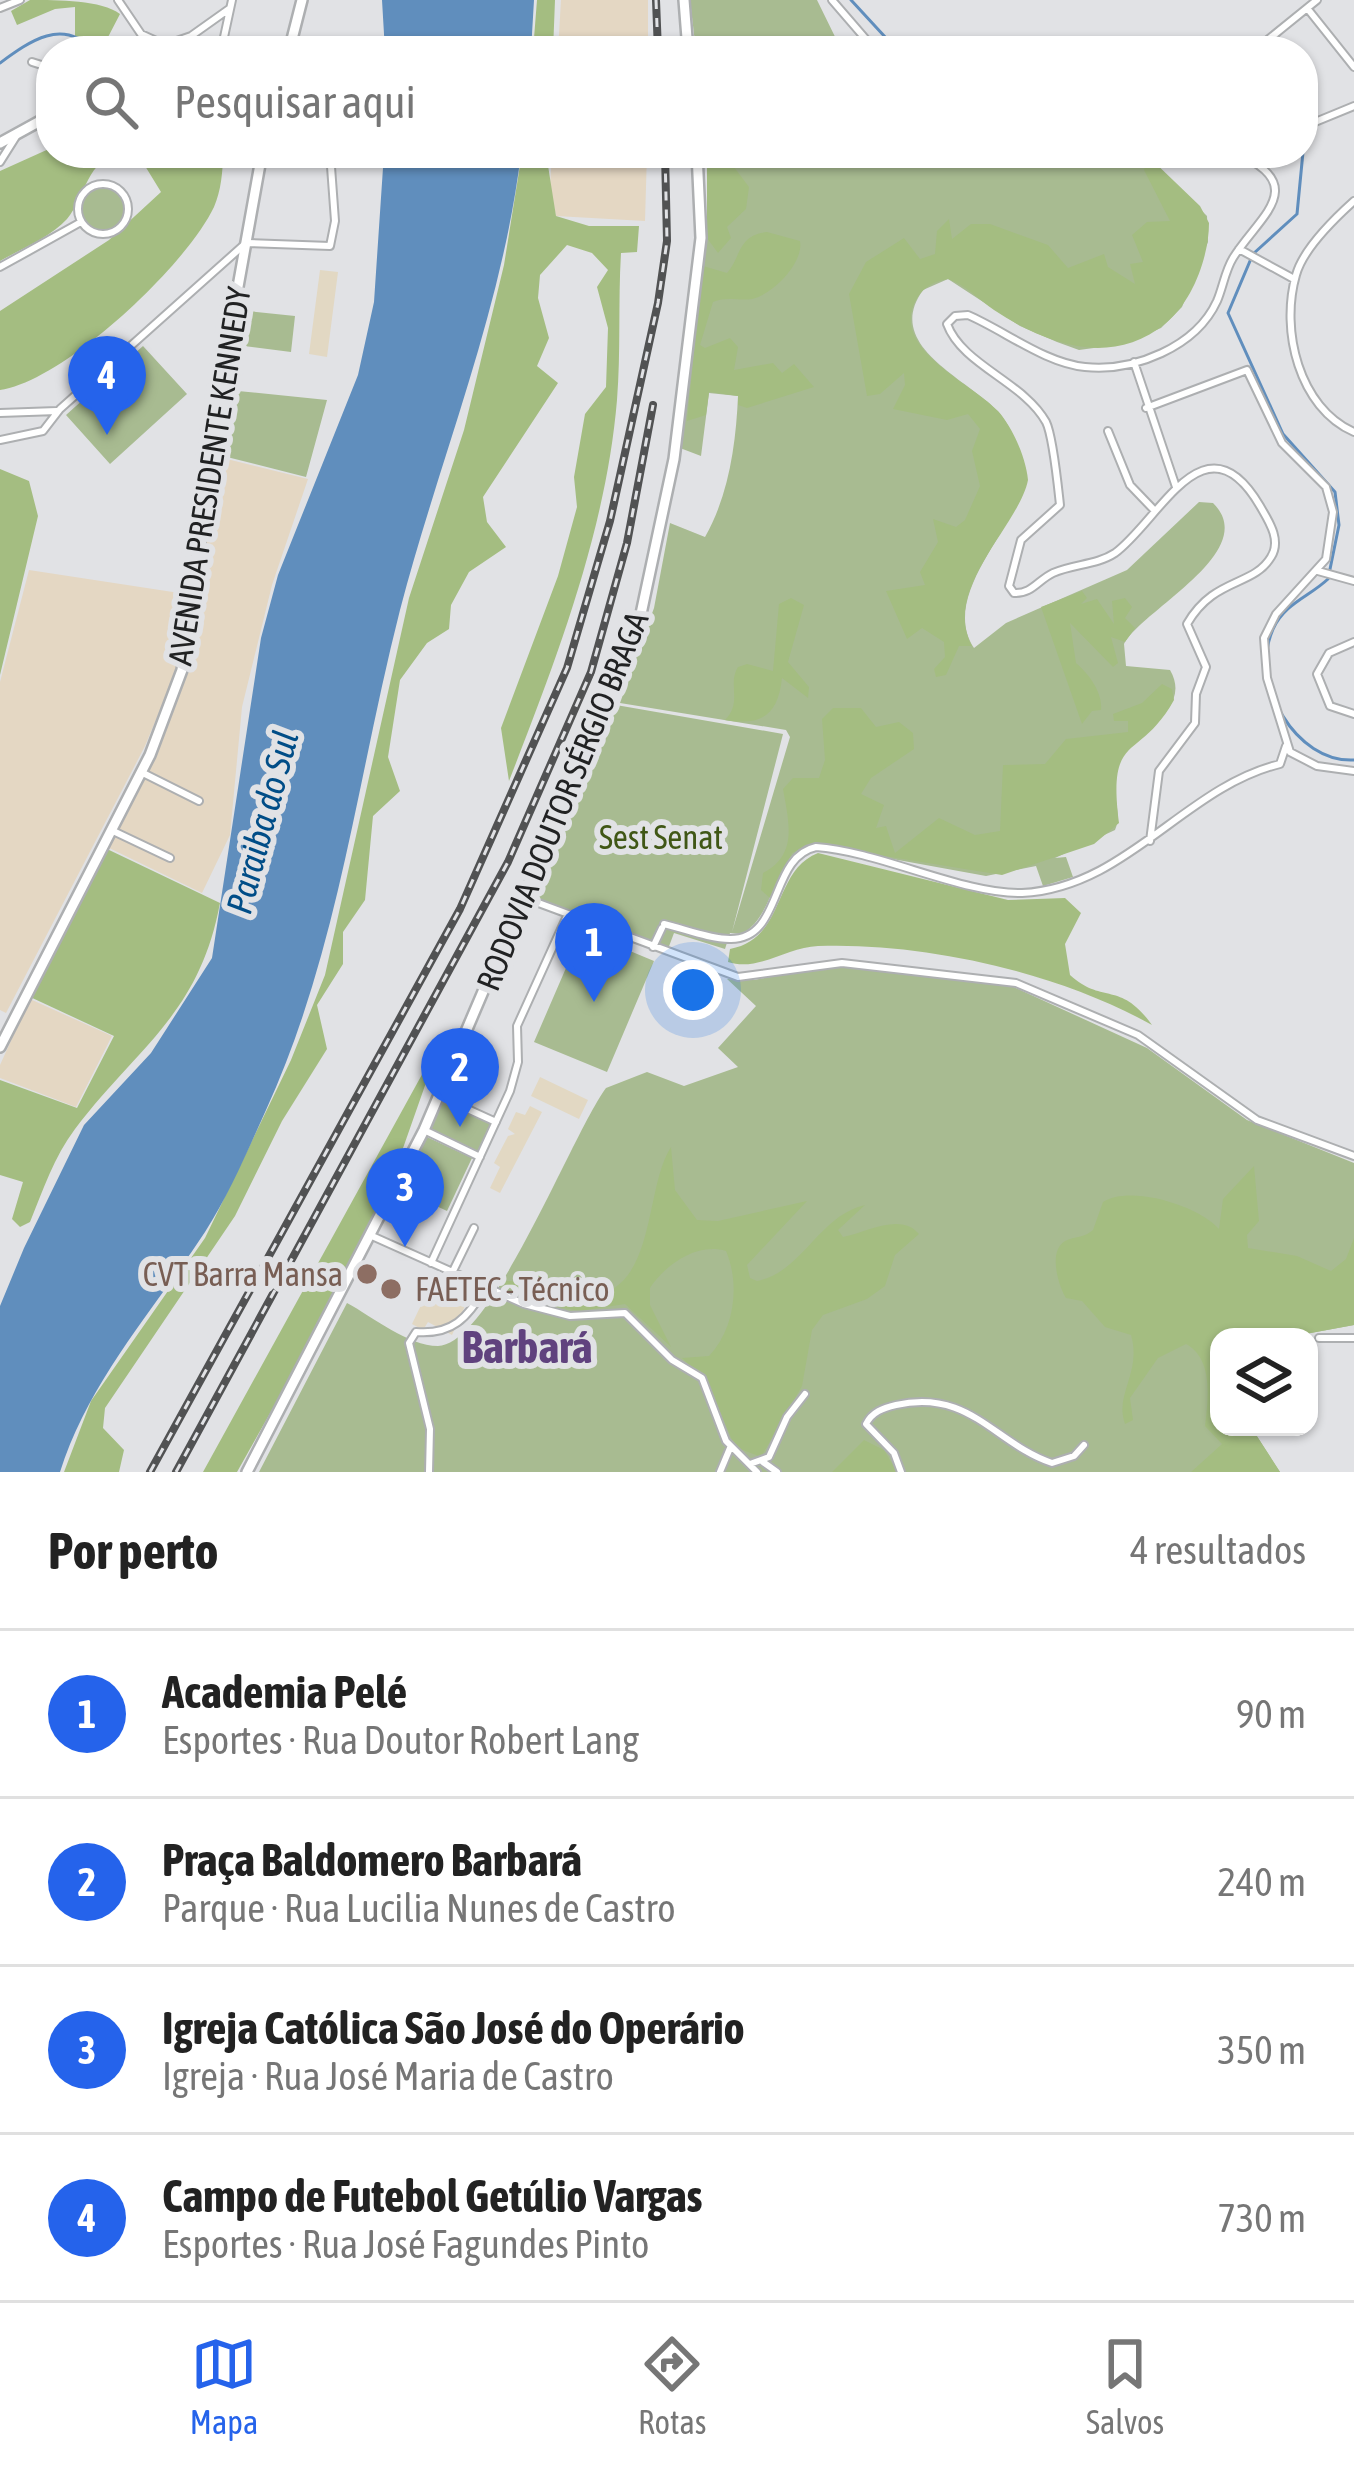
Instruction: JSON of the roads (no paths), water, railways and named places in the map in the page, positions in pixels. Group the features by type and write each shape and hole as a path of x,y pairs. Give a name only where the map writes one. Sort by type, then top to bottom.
{"main road":[{"path":"293,36 302,0"},
{"path":"684,0 687,36"},
{"path":"0,143 36,123"},
{"name":"AVENIDA PRESIDENTE KENNEDY","path":"0,1047 142,772 182,670 259,168"},
{"name":"RODOVIA DOUTOR SÉRGIO BRAGA","path":"247,1472 424,1130 638,628 664,518 701,238 698,168"}],"street":[{"path":"0,8 20,0"},
{"path":"118,0 145,36"},
{"path":"832,0 863,36"},
{"path":"1272,36 1317,0"},
{"path":"191,36 230,4"},
{"path":"224,36 230,4"},
{"path":"1307,8 1354,67"},
{"path":"32,62 36,63"},
{"path":"1318,121 1354,106"},
{"path":"0,162 17,133"},
{"path":"0,440 38,434 246,242 322,249 333,244 330,168"},
{"path":"1006,603 1012,592 1018,544 1060,505 1050,432 1024,394 950,333 949,321 968,315 1074,365 1134,362 1169,349 1202,324 1239,249 1268,216 1275,196 1263,168"},
{"path":"107,184 123,193 128,213 117,230 96,233 81,222 79,202 89,188 107,184"},
{"path":"1354,201 1294,279 1292,331 1299,368 1325,414 1354,432"},
{"path":"0,267 81,222"},
{"path":"1239,249 1294,279"},
{"path":"1134,362 1176,487"},
{"path":"1146,408 1247,370 1282,442 1331,499 1330,548 1318,572 1265,632 1265,667 1280,728 1286,746 1304,761"},
{"path":"0,412 40,415 60,409"},
{"path":"1108,431 1130,485 1155,511"},
{"path":"1012,592 1024,593 1053,573 1110,556 1176,487 1203,470 1232,472 1259,504 1275,549 1258,570 1214,590 1187,624 1206,667 1196,694 1196,723 1159,771 1150,841"},
{"path":"1318,572 1354,581"},
{"path":"1354,642 1329,652 1316,674 1330,706 1354,714"},
{"path":"1277,766 1286,746"},
{"path":"653,947 663,926 726,939 748,934 769,912 791,861 811,848 1024,893 1105,868 1150,841 1214,789 1263,766 1304,761 1354,771"},
{"path":"142,772 199,801"},
{"path":"111,830 170,858"},
{"path":"525,898 738,977 842,963 1016,983 1138,1035 1257,1120 1354,1156"},
{"path":"430,1263 496,1122 516,1070 517,1026 566,917"},
{"path":"439,1096 496,1122"},
{"path":"424,1130 480,1157"},
{"path":"452,1273 474,1228"},
{"path":"372,1236 489,1288 570,1316 625,1313 672,1360 702,1378 730,1448 757,1472"},
{"path":"429,1472 430,1429 409,1342 416,1332 432,1334 459,1324 489,1288"},
{"path":"1319,1338 1354,1338"},
{"path":"763,1462 805,1394"},
{"path":"901,1472 894,1453 866,1424 885,1408 919,1401 951,1406 1052,1463 1074,1456 1084,1445"},
{"path":"720,1472 730,1448"},
{"path":"750,1464 763,1462 777,1472"}],"water":[{"path":"382,0 534,0 532,36 384,36"},
{"name":"Paraiba do Sul","path":"383,168 519,168 500,270 400,610 329,926 291,1049 230,1188 105,1377 60,1472 0,1472 0,1306 84,1125 151,1053 212,958 261,638 278,575 358,375 374,302"}],"waterway":[{"path":"851,0 884,36"},
{"path":"47,36 72,36"},
{"path":"0,63 36,41"},
{"path":"1301,168 1297,214 1253,254 1228,313 1283,434 1335,492 1339,525 1328,579 1291,606 1273,629 1267,650 1273,695 1283,716 1314,748 1354,760"}],"railway":[{"path":"656,0 657,36"},
{"path":"150,1472 460,909 567,668 610,521 658,303 667,241 665,168"},
{"path":"176,1472 508,862 591,672 627,543 653,405"}],"place":[{"name":"Campo de Futebol Getúlio Vargas","path":"107,435"},
{"name":"Academia Pelé","path":"594,1002"},
{"name":"Praça Baldomero Barbará","path":"460,1127"},
{"name":"Igreja Católica São José do Operário","path":"405,1247"},
{"name":"CVT Barra Mansa","path":"367,1274"},
{"name":"FAETEC - Técnico","path":"391,1289"}],"district":[{"name":"Barbará","path":"527,1347"}],"park label":[{"name":"Sest Senat","path":"661,837"}]}
